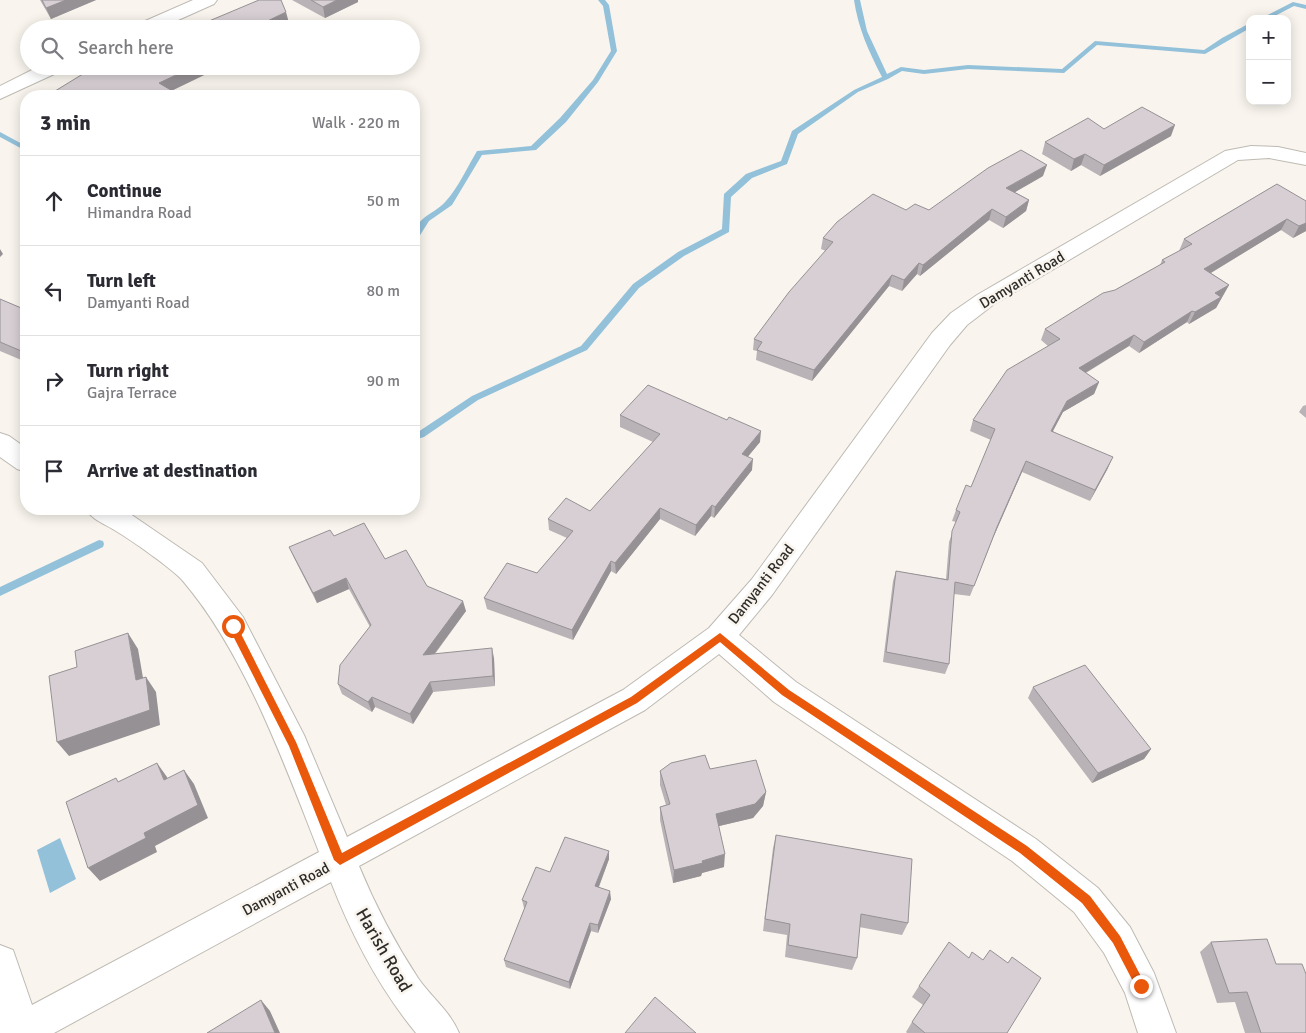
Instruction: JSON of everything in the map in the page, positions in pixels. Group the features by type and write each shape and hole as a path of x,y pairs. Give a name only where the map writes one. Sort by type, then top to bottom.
{"street":[{"path":"162,20 208,0"},
{"path":"0,93 37,75"},
{"name":"Damyanti Road","path":"20,1032 634,700 720,637 762,587 923,362 959,319 985,300 1232,155 1251,151 1301,155"},
{"path":"0,443 20,458"},
{"name":"Harish Road","path":"111,515 127,524 192,571 233,626 293,745 361,913 406,992 440,1033"},
{"path":"720,637 786,692 1024,850 1086,900 1117,940 1141,986 1156,1033"},
{"path":"0,963 20,1032"}],"water":[{"path":"60,838 76,879 50,893 37,850"}],"building":[{"path":"42,0 66,0 46,8"},
{"path":"259,0 281,0 286,12 270,20 211,20"},
{"path":"311,0 337,0 323,7"},
{"path":"81,75 176,75 159,83 171,90 57,90"},
{"path":"1142,107 1175,125 1104,165 1085,154 1074,159 1045,142 1088,118 1104,129"},
{"path":"1021,150 1047,165 1006,188 1029,200 1006,217 992,209 923,265 919,263 904,280 892,275 814,370 757,350 762,342 754,339 789,292 833,242 823,238 837,222 873,194 906,210 915,204 929,210 988,168"},
{"path":"1277,184 1306,201 1306,223 1299,226 1287,219 1204,269 1229,285 1215,293 1221,297 1195,312 1192,311 1144,342 1134,335 1079,368 1099,382 1067,401 1051,431 1113,457 1095,490 1026,461 974,586 955,582 949,664 886,652 896,571 948,580 952,531 960,512 956,510 966,485 971,487 995,429 973,420 1007,370 1060,339 1045,329 1103,293 1115,290 1165,262 1162,260 1192,244 1184,239"},
{"path":"0,299 20,307 20,350 0,342"},
{"path":"648,385 727,420 729,417 761,431 742,454 753,459 715,507 712,505 696,525 660,508 615,563 611,561 572,630 484,598 507,563 537,573 573,531 548,519 566,498 590,511 660,434 620,415"},
{"path":"364,523 385,559 406,550 427,586 463,601 423,655 492,648 493,676 430,682 410,714 372,697 368,702 338,684 340,665 371,625 346,578 313,593 289,547 330,530 334,536"},
{"path":"128,633 136,680 146,677 150,710 57,742 49,676 77,667 75,651"},
{"path":"1085,665 1151,749 1098,773 1033,687"},
{"path":"705,755 710,769 756,760 766,792 755,804 716,814 725,854 702,861 703,863 674,870 660,807 670,804 660,771 671,763"},
{"path":"157,763 164,780 184,770 198,805 144,833 146,838 88,868 66,802 116,778 118,782"},
{"path":"776,835 912,859 908,923 861,914 857,958 788,945 790,924 765,919"},
{"path":"565,837 609,851 595,886 610,891 598,925 590,923 569,982 504,960 527,902 522,900 536,867 550,872"},
{"path":"1267,939 1276,964 1302,964 1306,974 1306,1033 1261,1033 1247,992 1229,993 1211,942"},
{"path":"949,942 969,958 972,952 983,960 990,950 1008,963 1012,957 1041,978 1007,1033 925,1033 912,1022 930,995 919,986"},
{"path":"655,997 696,1033 625,1033"},
{"path":"261,1000 275,1033 207,1033"}],"waterway":[{"path":"420,228 426,219 449,203 480,153 533,148 563,120 596,81 614,51 606,5 601,0"},
{"path":"857,0 867,40 886,78"},
{"path":"1271,15 1293,4 1306,7"},
{"path":"886,78 901,69 924,72 968,67 1064,71 1095,43 1205,52 1246,27"},
{"path":"420,435 475,398 584,348 636,286 681,254 726,230 727,196 749,176 784,162 795,133 856,91 886,78"},
{"path":"0,134 20,146"},
{"path":"0,592 99,544"}],"route":[{"path":"233,626 293,745 340,860 634,700 720,637 786,692 1024,850 1086,900 1117,940 1141,986"}]}
